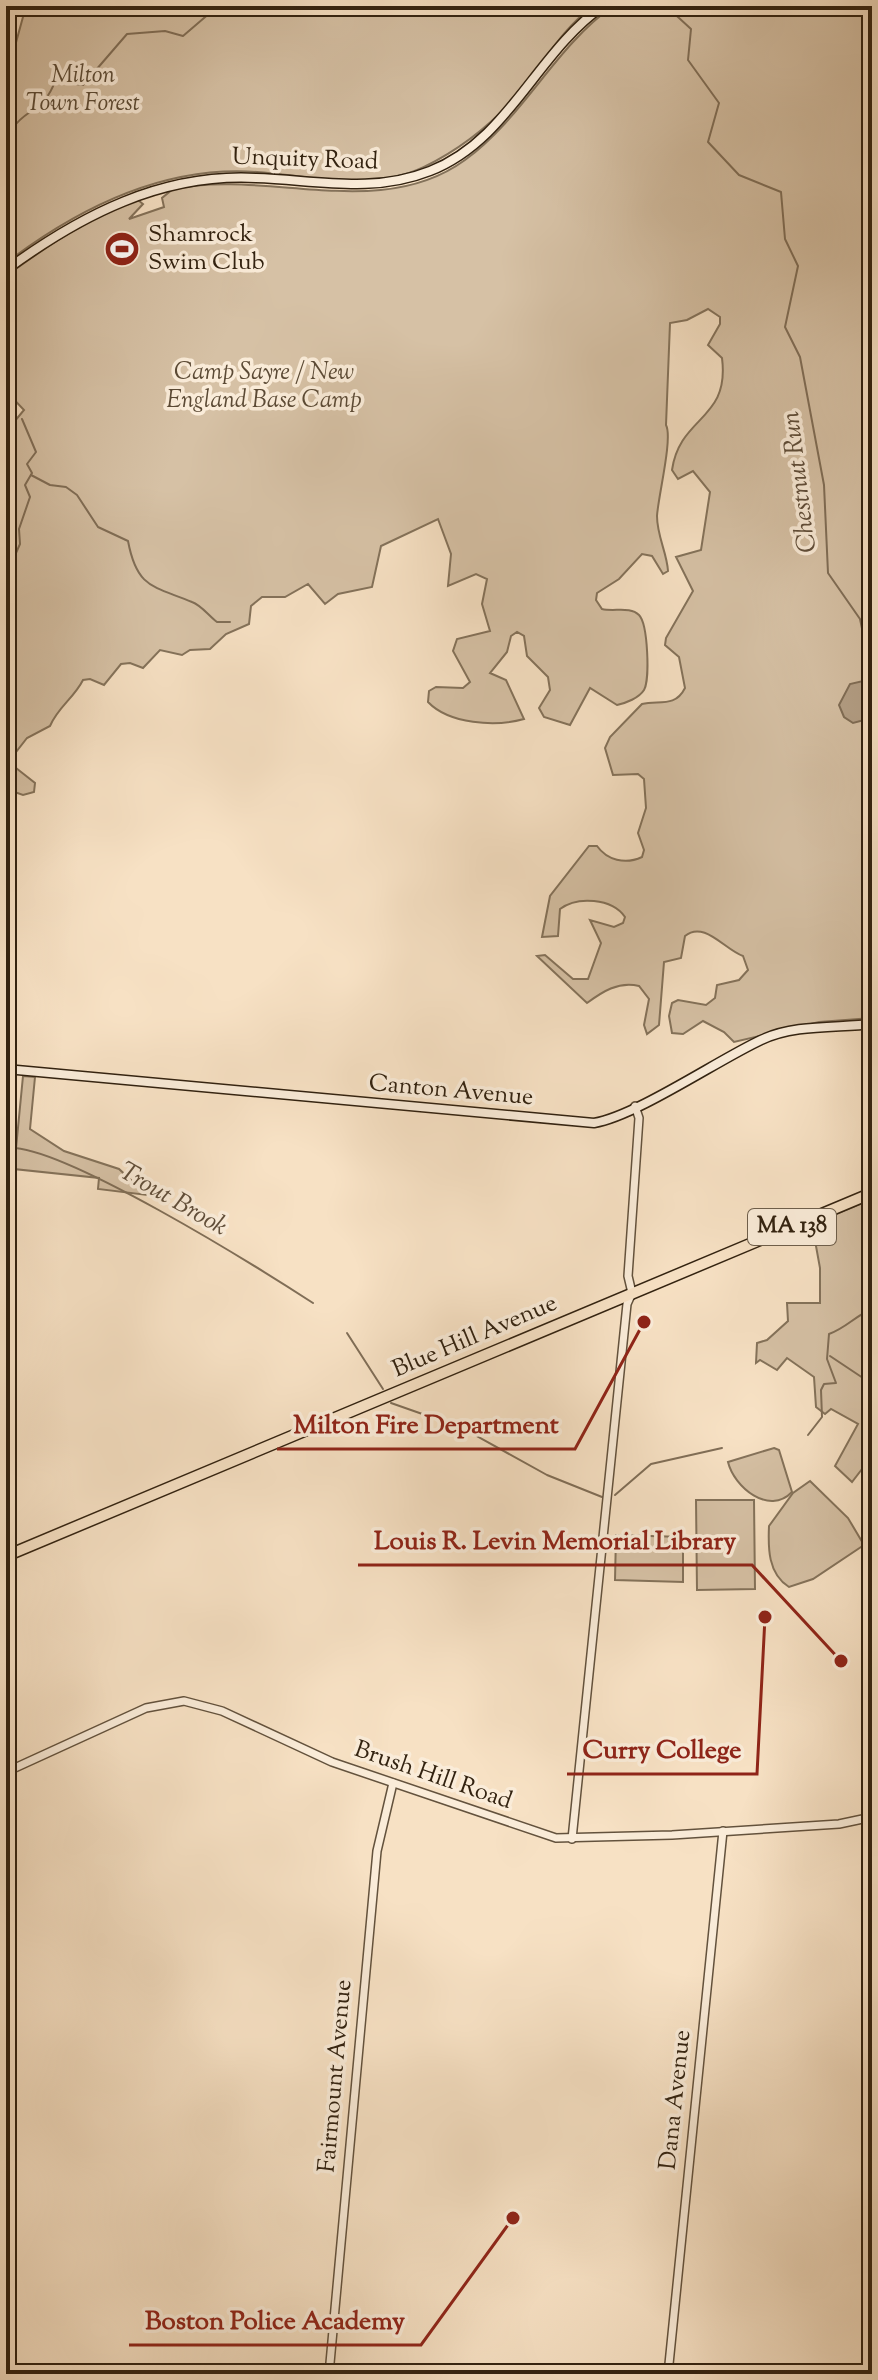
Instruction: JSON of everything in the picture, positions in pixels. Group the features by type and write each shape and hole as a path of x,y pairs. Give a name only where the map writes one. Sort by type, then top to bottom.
{"highway":[{"name":"Blue Hill Avenue","path":"6,1556 872,1193"}],"main road":[{"name":"Unquity Road","path":"6,270 101,210 173,185 244,177 370,185 435,169 467,151 492,129 564,40 603,6"},
{"name":"Canton Avenue","path":"6,1069 574,1122 602,1121 767,1037 800,1030 872,1024"}],"street":[{"path":"572,1839 626,1315 632,1293 628,1276 639,1115 632,1108"},
{"name":"Brush Hill Road","path":"6,1772 146,1708 184,1701 216,1708 316,1756 542,1835 572,1839 723,1831 839,1824 872,1817"},
{"name":"Fairmount Avenue","path":"329,2374 377,1851 393,1783"},
{"name":"Dana Avenue","path":"668,2374 723,1831"}],"green space":[{"name":"Milton Town Forest","path":"26,6 593,6 570,27 521,90 491,122 471,139 424,167 404,175 363,181 223,172 156,183 93,208 6,263 6,79"},
{"name":"Camp Sayre / New England Base Camp","path":"613,6 872,6 872,1018 819,1022 734,1042 724,1032 703,1021 683,1034 672,1033 669,1016 672,1003 678,1000 706,1005 715,998 717,985 739,980 748,970 743,956 707,934 692,932 685,936 681,958 664,962 659,1025 647,1034 644,1025 649,999 639,986 617,986 587,1003 537,956 545,955 573,979 588,979 601,943 590,920 614,927 623,923 625,917 603,903 576,902 560,909 558,936 542,937 550,896 589,846 597,846 606,855 623,861 642,857 644,850 638,833 646,808 644,779 638,774 613,775 605,748 610,737 642,704 671,701 685,688 679,657 665,645 693,591 676,557 701,550 710,492 693,471 678,479 672,470 684,438 712,407 719,394 722,358 708,345 720,324 720,317 708,309 687,320 670,323 668,442 657,516 668,571 663,574 652,556 642,554 619,579 597,593 596,600 602,609 635,612 642,620 647,675 644,690 636,698 617,705 590,688 570,725 544,717 539,708 550,690 548,677 527,656 524,636 517,632 511,636 507,652 490,673 506,680 524,719 500,723 473,722 448,715 428,702 429,691 436,687 463,688 470,682 453,651 457,639 490,631 482,604 487,579 476,574 448,586 451,554 438,519 381,546 372,587 338,594 325,604 308,584 285,597 262,597 251,606 249,624 226,634 210,649 190,650 182,655 160,650 143,668 130,663 121,664 104,685 90,679 83,680 50,726 27,738 13,756 16,768 35,783 34,792 23,795 6,789 6,424 14,422 24,410 6,391 6,276 69,233 120,207 138,200 143,204 129,219 164,207 162,198 173,189 247,185 360,191 397,188 432,178 465,160 486,143 573,42"},
{"path":"23,1076 35,1077 30,1129 64,1151 119,1169 147,1195 98,1189 99,1178 14,1169"},
{"path":"872,1199 872,1340 868,1340 866,1365 872,1366 872,1456 852,1482 835,1466 858,1424 831,1409 825,1414 816,1407 814,1377 787,1358 777,1370 760,1360 756,1363 757,1343 767,1340 788,1321 787,1303 820,1303 820,1268 812,1224"},
{"path":"774,1448 779,1450 792,1492 783,1499 763,1500 737,1481 728,1462"},
{"path":"810,1481 848,1518 864,1545 813,1579 789,1587 773,1568 769,1552 769,1526 793,1493"},
{"path":"696,1500 754,1500 755,1589 697,1590"},
{"path":"616,1535 683,1537 683,1582 615,1580"}],"shaded area":[{"path":"863,681 872,684 872,718 853,723 844,717 839,705 850,684"}],"waterway":[{"path":"6,146 13,128 46,98 55,81 83,85 127,34 165,31 183,36 218,6"},
{"name":"Chestnut Run","path":"666,6 691,29 688,60 719,103 708,142 739,175 781,192 785,239 798,266 785,327 800,357 824,485 828,573 860,619 872,676"},
{"path":"6,596 12,580 8,571 20,544 19,529 30,497 25,485 32,473 27,464 36,452 22,419"},
{"path":"31,475 50,485 66,487 77,495 98,527 128,541 136,569 149,584 195,603 217,622 230,622"},
{"name":"Trout Brook","path":"6,1148 32,1151 112,1185 160,1210 313,1303"},
{"name":"Trout Brook","path":"808,1435 822,1417 821,1390 824,1384 836,1383 827,1359 829,1334 872,1309"},
{"name":"Trout Brook","path":"347,1333 383,1389"},
{"path":"830,1356 872,1384"},
{"name":"Trout Brook","path":"391,1403 448,1423"},
{"name":"Trout Brook","path":"455,1424 547,1475 602,1497"},
{"name":"Trout Brook","path":"615,1495 651,1464 722,1448"}],"place":[{"name":"Shamrock Swim Club","path":"122,249"},
{"name":"Milton Fire Department","path":"644,1322"},
{"name":"Curry College","path":"765,1617"},
{"name":"Louis R. Levin Memorial Library","path":"841,1661"},
{"name":"Boston Police Academy","path":"513,2218"}]}
